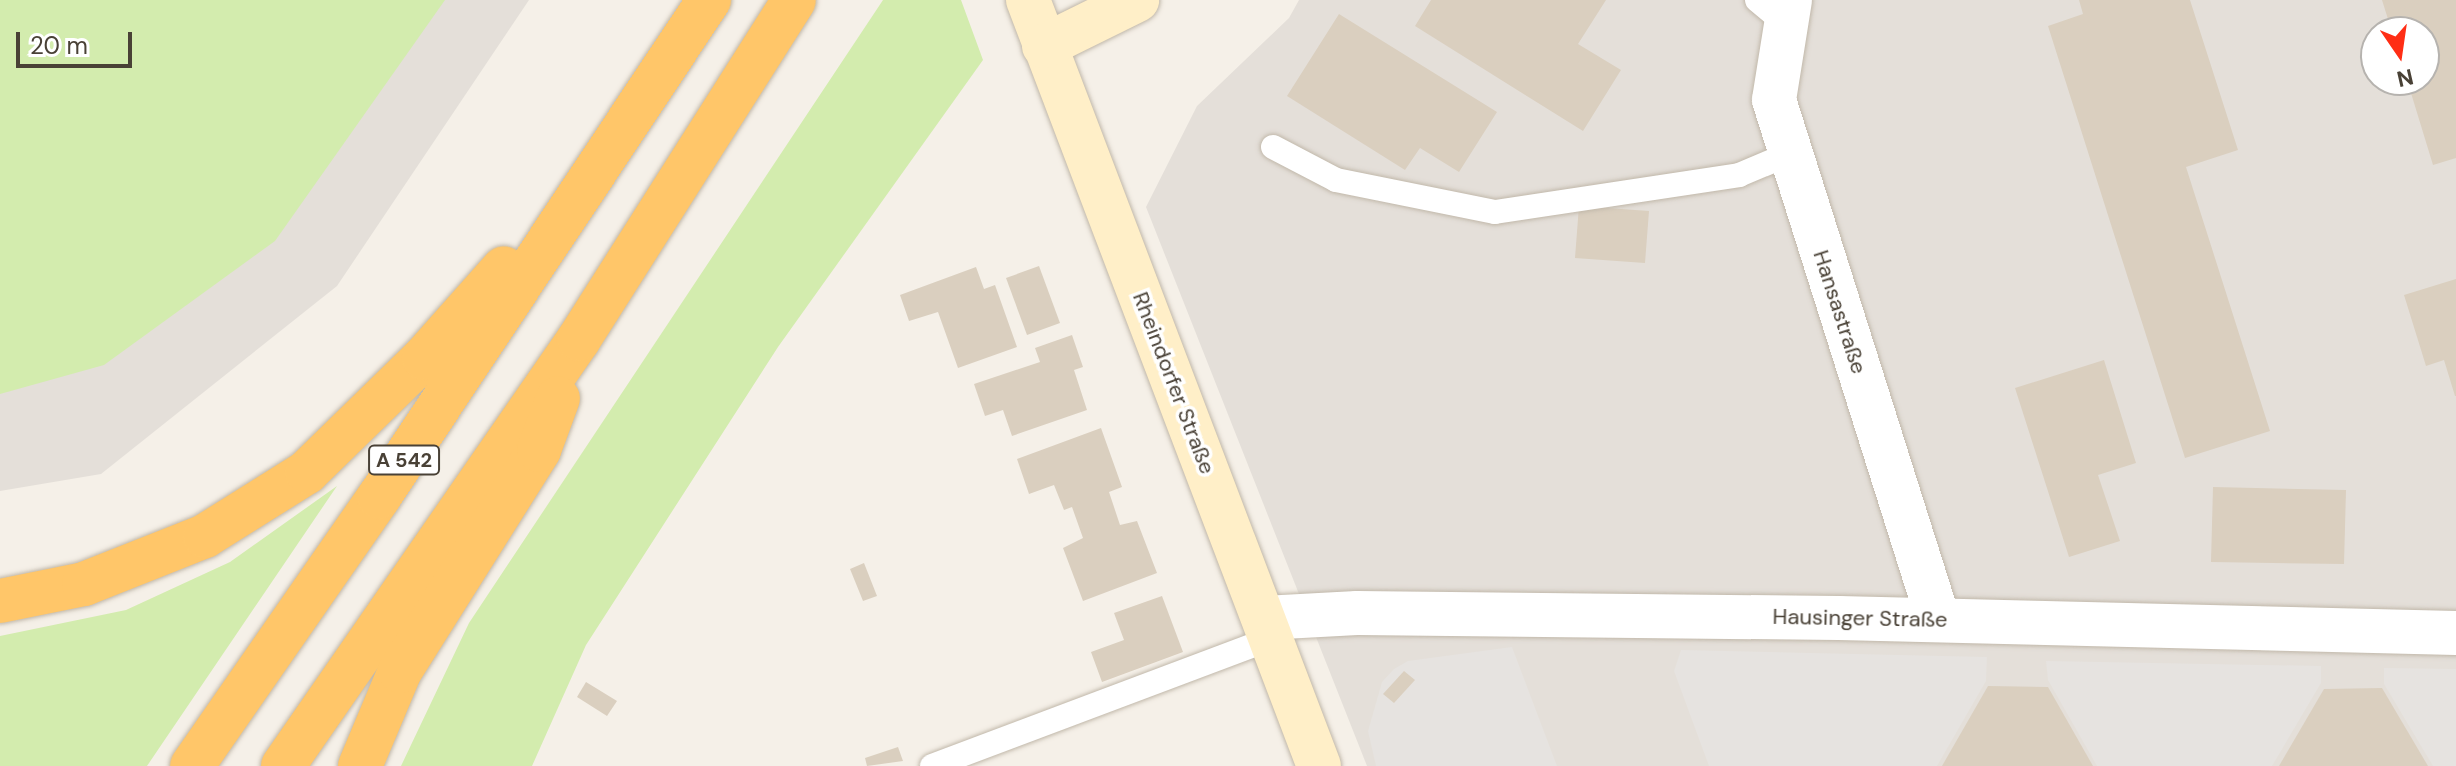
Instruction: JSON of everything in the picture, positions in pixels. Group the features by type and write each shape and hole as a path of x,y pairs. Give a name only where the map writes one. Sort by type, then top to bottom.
{"highway":[{"name":"A 542","path":"192,766 379,497 709,0"},
{"path":"283,766 579,339 794,0"},
{"path":"0,601 84,584 205,536 307,472 424,358 609,150"},
{"path":"360,766 400,671 539,450 579,339"}],"main road":[{"name":"Rheindorfer Straße","path":"1028,0 1319,766"},
{"path":"1044,46 1137,0"}],"street":[{"name":"Hansastraße","path":"1777,8 1774,100 1938,619"},
{"name":"Hausinger Straße","path":"1268,628 1372,613 1938,619 2456,633"}],"lane":[{"path":"1273,147 1336,180 1495,212 1739,175 1789,154"},
{"path":"932,766 1268,628"}],"shaded area":[{"path":"0,0 529,0 337,286 101,474 0,491"},
{"path":"1299,0 2456,0 2456,766 1367,766 1146,207 1197,106 1289,18"},
{"path":"1512,647 1557,766 1376,766 1368,731 1382,682 1394,669 1408,661"},
{"path":"1681,650 1987,657 1986,681 1937,766 1709,766 1674,671"},
{"path":"2046,661 2321,666 2321,683 2272,766 2097,766 2048,680"},
{"path":"2384,668 2456,669 2456,766 2433,766 2384,684"}],"green space":[{"path":"0,0 445,0 275,241 104,365 0,394"},
{"path":"883,0 961,0 983,60 778,347 586,645 532,766 401,766 469,623"},
{"path":"337,486 147,766 0,766 0,636 126,610 230,562"}],"building":[{"path":"1431,0 1606,0 1578,44 1621,70 1583,131 1415,26"},
{"path":"2079,0 2190,0 2238,150 2186,167 2270,431 2185,458 2048,26 2083,14"},
{"path":"2382,0 2456,0 2456,158 2433,165 2412,96 2440,96 2440,16 2387,16"},
{"path":"1339,14 1497,112 1459,172 1420,148 1405,170 1287,96"},
{"path":"1579,206 1649,211 1645,263 1575,258"},
{"path":"1039,266 1060,323 1027,335 1006,278"},
{"path":"976,267 984,289 995,285 1017,347 958,368 938,312 909,321 900,295"},
{"path":"2456,279 2455,396 2444,360 2426,366 2404,295"},
{"path":"1072,335 1083,367 1074,370 1087,410 1012,436 1003,410 985,416 974,384 1040,362 1035,348"},
{"path":"2104,360 2136,463 2098,475 2120,541 2069,557 2015,388"},
{"path":"1101,428 1122,487 1109,492 1120,525 1137,521 1157,573 1083,601 1063,548 1083,538 1072,507 1064,510 1054,485 1029,494 1017,459"},
{"path":"2213,487 2346,490 2344,564 2211,562"},
{"path":"864,563 877,596 863,601 850,569"},
{"path":"1162,596 1183,652 1102,682 1091,652 1124,640 1114,613"},
{"path":"1404,671 1415,680 1394,703 1383,694"},
{"path":"586,682 617,701 607,716 577,697"},
{"path":"1988,686 2048,687 2093,766 1942,766"},
{"path":"2382,688 2428,766 2279,766 2324,689"},
{"path":"898,747 903,761 867,766 865,758"}]}
